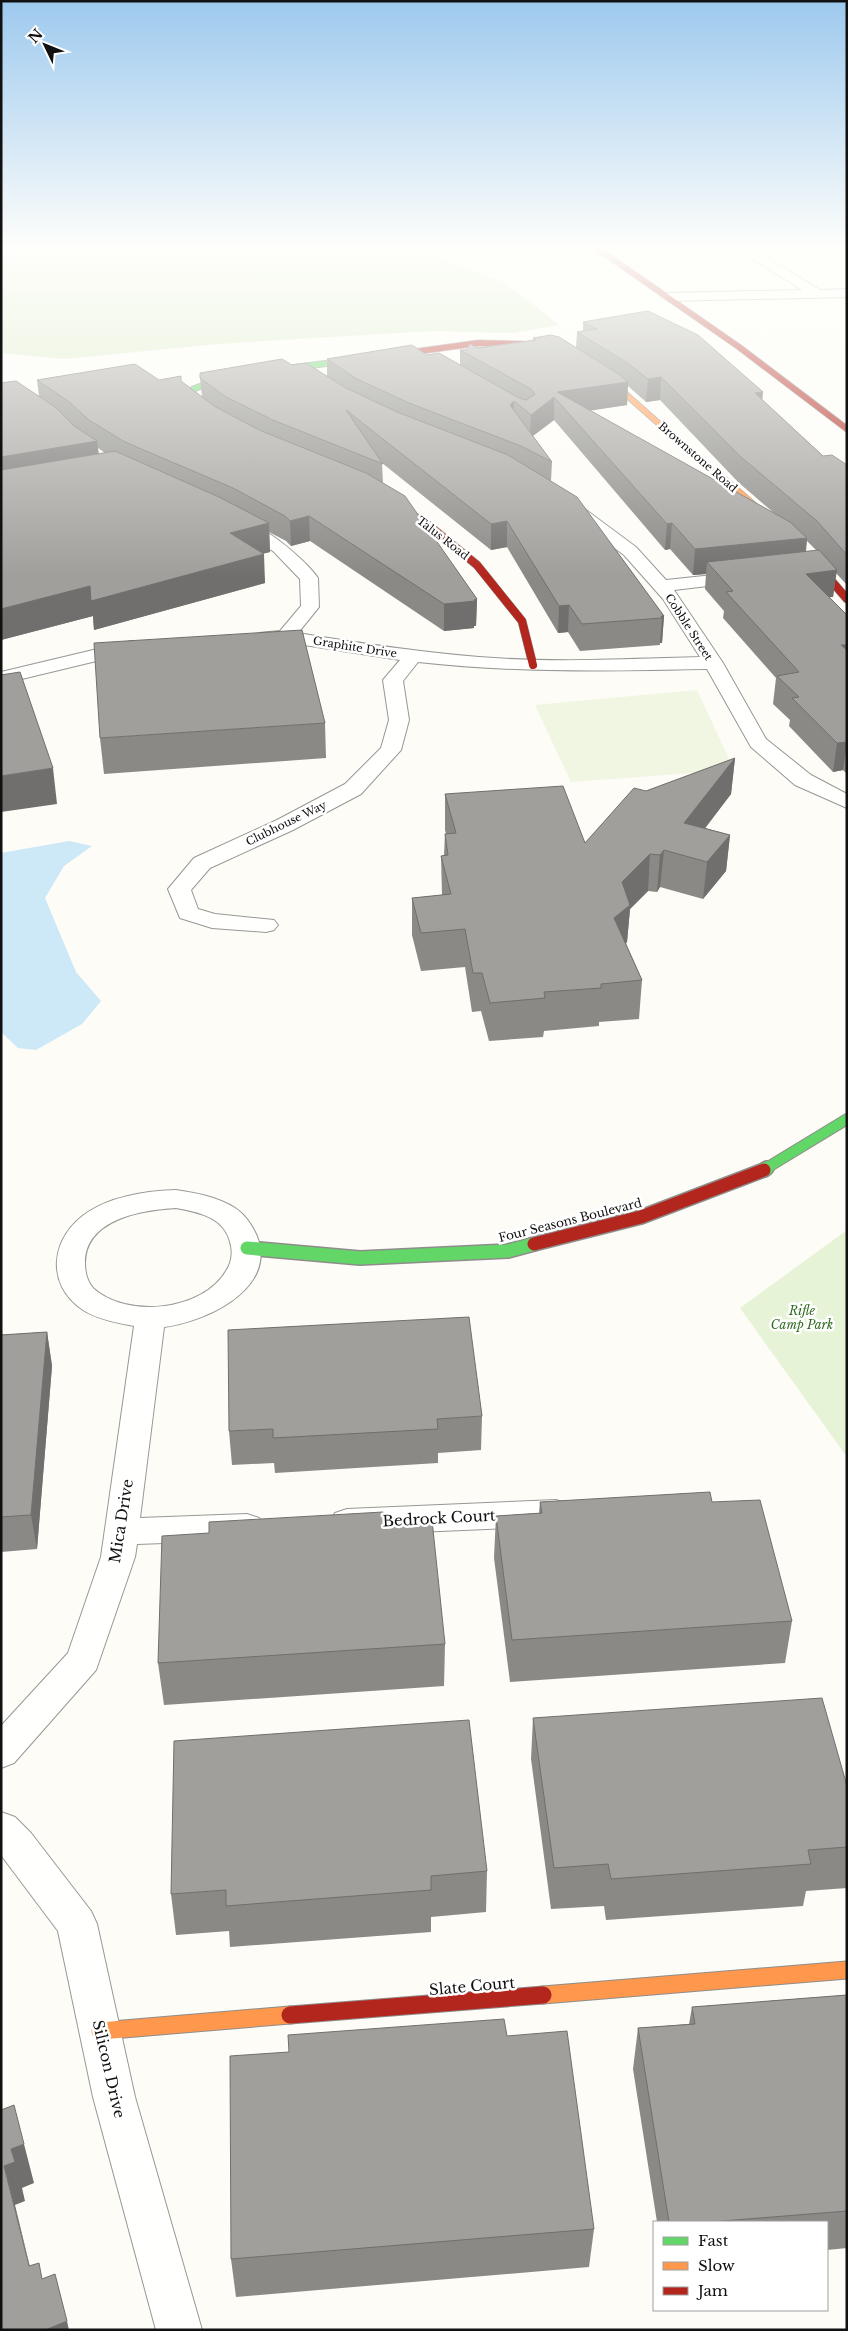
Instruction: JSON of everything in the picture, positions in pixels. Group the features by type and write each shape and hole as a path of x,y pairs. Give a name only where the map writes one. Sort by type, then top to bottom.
{"street":[{"path":"221,426 192,403 193,389 230,376 369,358"},
{"path":"422,358 430,362"},
{"path":"753,358 847,429"},
{"path":"293,368 315,382"},
{"name":"Brownstone Road","path":"588,370 622,391 777,526"},
{"name":"Talus Road","path":"381,496 427,524 477,565 522,621 533,665"},
{"name":"Cobble Street","path":"554,498 570,507 630,552 670,596 713,663 758,742 803,780 847,802"},
{"path":"219,515 279,547 309,578 310,607 285,636"},
{"path":"799,546 847,599"},
{"path":"802,571 821,569"},
{"path":"661,586 755,576"},
{"name":"Graphite Drive","path":"247,637 285,636 367,650 480,663 533,665 713,663"},
{"path":"1,678 127,648 153,645"},
{"name":"Clubhouse Way","path":"266,925 212,921 188,913 179,889 202,863 285,825 353,790 391,750 399,720 394,680 413,656"},
{"name":"Four Seasons Boulevard","path":"247,1248 360,1258 508,1252 641,1218 772,1167 847,1119"},
{"path":"176,1199 202,1204 224,1214 240,1228 247,1248 246,1265 235,1283 216,1299 191,1311 162,1317 150,1316 130,1316 103,1308 82,1295 70,1277 68,1257 77,1238 95,1220 119,1207 147,1200 176,1199"},
{"name":"Mica Drive","path":"1,1752 83,1660 118,1557 150,1316"},
{"name":"Bedrock Court","path":"320,1523 588,1511"},
{"path":"121,1532 280,1525"},
{"name":"Silicon Drive","path":"1,1829 17,1845 76,1924 114,2097 180,2330"},
{"name":"Slate Court","path":"100,2031 847,1970"}],"green space":[{"path":"697,690 734,770 571,782 535,705"},
{"name":"Rifle Camp Park","path":"847,1230 847,1457 740,1308"}],"water":[{"path":"69,841 92,846 64,866 45,898 76,972 101,1001 82,1024 36,1050 18,1048 1,1032 1,853"}],"building":[{"path":"447,358 519,398 526,400 535,394 531,389 474,358 592,358 628,382 557,392 790,522 807,538 695,549 672,523 667,524 554,397 531,415 514,401 510,405 552,462 521,446 409,403 357,379 327,359"},
{"path":"619,358 724,358 763,392 755,393 823,456 832,455 847,465 847,555 817,521 741,457 661,377 648,379"},
{"path":"282,359 292,365 306,363 346,388 397,412 508,455 577,497 664,616 661,616 662,618 582,624 569,605 559,606 507,521 491,524 346,410 383,464 273,420 226,397 200,378 200,373"},
{"path":"135,364 159,380 181,376 181,381 214,406 259,430 366,473 405,496 477,599 475,601 444,604 309,516 290,521 285,516 233,488 125,442 89,420 68,401 37,380"},
{"path":"16,381 55,407 74,426 97,441 1,457 1,383"},
{"path":"115,451 219,497 269,523 230,533 264,554 91,601 90,586 1,609 1,470"},
{"path":"819,550 837,570 806,574 847,615 847,645 841,645 847,650 847,742 837,743 792,698 799,697 777,676 799,672 726,592 733,591 707,562"},
{"path":"302,630 325,723 100,738 94,643"},
{"path":"20,672 53,768 1,776 1,675"},
{"path":"735,758 684,823 730,835 707,862 664,850 660,855 650,854 622,882 630,905 614,918 642,980 601,984 601,988 544,992 545,998 490,1003 482,973 473,973 465,929 421,933 412,898 451,894 441,856 448,855 445,834 456,833 445,794 563,786 585,843 634,788 646,791"},
{"path":"469,1317 482,1416 437,1419 438,1429 273,1438 273,1429 229,1431 228,1330"},
{"path":"47,1332 31,1515 1,1517 1,1335"},
{"path":"710,1492 712,1502 760,1500 792,1621 512,1640 496,1516 542,1513 540,1502"},
{"path":"383,1512 383,1522 432,1520 445,1644 158,1663 162,1536 209,1533 209,1522"},
{"path":"822,1698 847,1786 847,1847 808,1850 811,1864 611,1879 608,1864 554,1868 533,1718"},
{"path":"469,1720 487,1871 431,1876 431,1890 226,1906 226,1890 171,1894 174,1741"},
{"path":"847,1995 847,2211 722,2221 669,2221 638,2028 695,2024 692,2007"},
{"path":"504,2019 507,2036 567,2031 594,2229 231,2259 230,2056 289,2052 288,2035"},
{"path":"14,2105 24,2144 11,2149 15,2162 4,2166 29,2266 39,2263 42,2279 55,2274 67,2321 45,2330 1,2330 1,2110"}],"traffic: fast":[{"path":"211,417 192,403 193,389 230,376 369,358"},
{"path":"764,1170 847,1119"},
{"path":"247,1248 360,1258 508,1251 534,1244"}],"traffic: slow":[{"path":"597,376 622,391 767,518"},
{"path":"543,1995 847,1970"},
{"path":"100,2031 290,2015"}],"traffic: jam":[{"path":"753,358 847,429"},
{"path":"391,503 427,524 477,565 522,621 533,665"},
{"path":"810,556 847,599"},
{"path":"534,1244 641,1217 764,1170"},
{"path":"290,2015 543,1995"}]}
